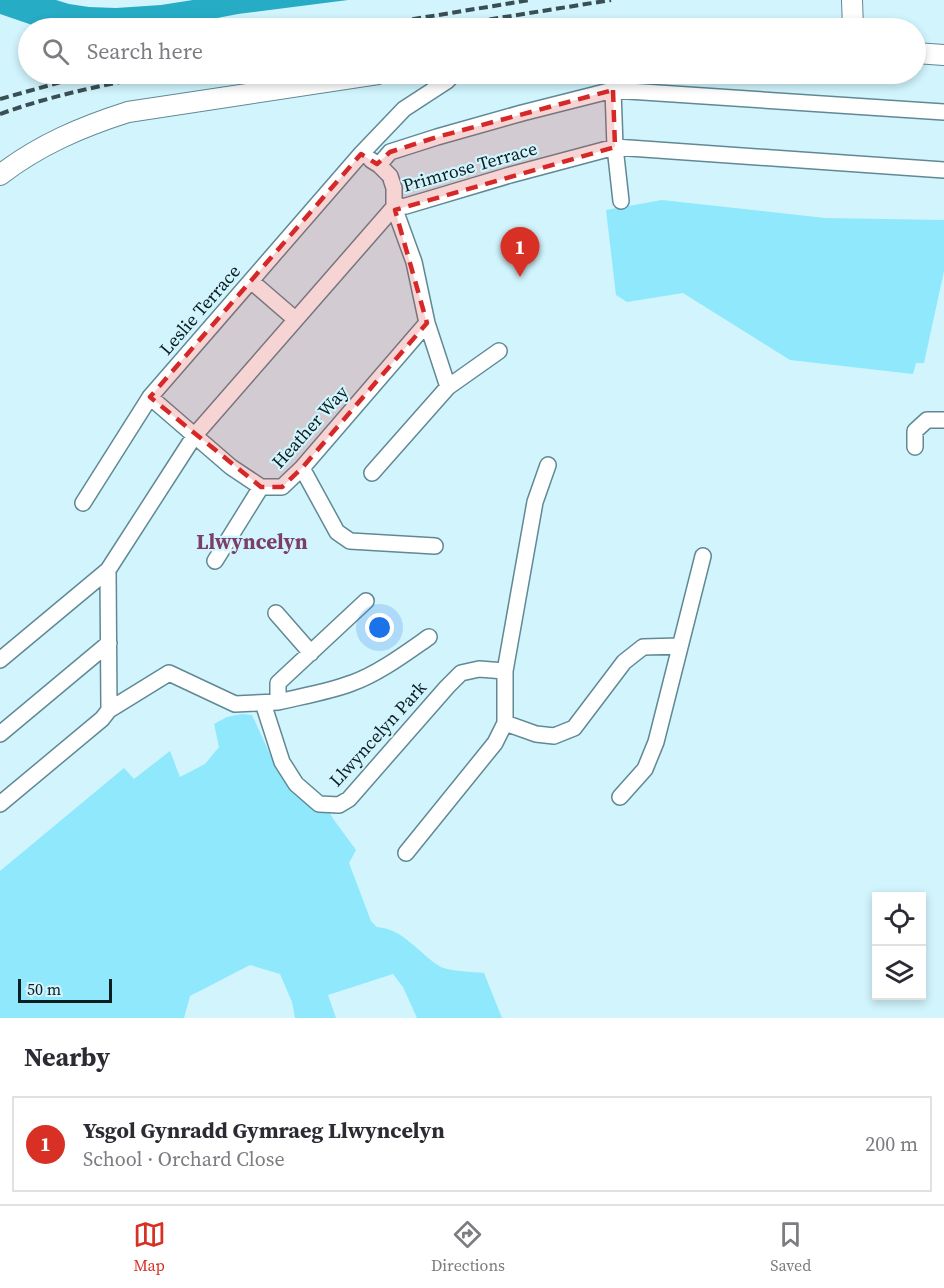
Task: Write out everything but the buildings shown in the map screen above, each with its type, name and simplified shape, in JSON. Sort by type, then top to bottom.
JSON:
[{"type":"main road","points":[[852,0],[853,18]]},
{"type":"main road","points":[[926,54],[944,55]]},
{"type":"main road","points":[[0,175],[54,140],[128,112],[312,84]]},
{"type":"street","name":"Leslie Terrace","points":[[83,503],[150,398],[361,154],[404,108],[442,84]]},
{"type":"street","points":[[379,165],[390,152],[522,113],[613,90],[944,112]]},
{"type":"street","points":[[613,90],[615,147],[621,201]]},
{"type":"street","name":"Primrose Terrace","points":[[0,660],[108,570],[195,435],[394,207],[406,206],[615,147],[944,170]]},
{"type":"street","points":[[361,154],[379,165],[390,176],[394,188],[394,207],[414,262],[427,323],[448,387]]},
{"type":"street","points":[[251,281],[296,319]]},
{"type":"street","name":"Heather Way","points":[[150,398],[231,467],[261,488],[282,487],[303,468],[427,323]]},
{"type":"street","points":[[372,473],[448,387],[499,351]]},
{"type":"street","points":[[915,447],[915,431],[927,420],[944,420]]},
{"type":"street","points":[[406,853],[495,743],[505,723],[505,671],[535,502],[548,465]]},
{"type":"street","points":[[303,468],[337,532],[350,541],[435,546]]},
{"type":"street","points":[[215,561],[261,488]]},
{"type":"street","points":[[620,797],[645,769],[656,742],[703,556]]},
{"type":"street","points":[[108,570],[109,710]]},
{"type":"street","points":[[270,702],[278,683],[366,601]]},
{"type":"street","points":[[276,613],[311,653]]},
{"type":"street","points":[[0,804],[102,719],[109,710],[169,673],[235,704],[270,702],[324,692],[354,683],[392,663],[429,637]]},
{"type":"street","points":[[0,734],[110,643]]},
{"type":"street","points":[[505,723],[536,734],[554,736],[574,728],[624,662],[643,647],[680,646]]},
{"type":"street","name":"Llwyncelyn Park","points":[[270,702],[282,762],[296,784],[319,804],[339,805],[349,799],[461,673],[479,669],[505,671]]},
{"type":"highlighted area","points":[[613,90],[615,147],[395,210],[427,323],[302,468],[282,487],[261,487],[150,397],[361,154],[377,164],[390,152],[437,137]]},
{"type":"shaded area","points":[[0,0],[56,0],[89,7],[116,8],[193,0],[348,0],[217,18],[18,18],[18,20],[0,14]]},
{"type":"shaded area","points":[[662,200],[825,218],[944,220],[944,271],[924,363],[916,363],[913,374],[790,360],[683,293],[627,302],[616,295],[606,210]]},
{"type":"shaded area","points":[[252,715],[274,763],[293,793],[317,811],[328,810],[356,850],[349,863],[371,921],[377,927],[403,937],[441,967],[484,973],[502,1018],[417,1018],[403,987],[393,974],[328,995],[336,1018],[295,1018],[292,1002],[280,974],[250,965],[190,996],[184,1018],[0,1018],[0,871],[124,768],[134,779],[170,751],[180,777],[205,764],[219,747],[214,724],[227,717]]},
{"type":"railway","points":[[420,18],[530,0]]},
{"type":"railway","points":[[498,18],[611,0]]},
{"type":"railway","points":[[0,99],[54,84]]},
{"type":"railway","points":[[0,114],[40,101],[112,84]]},
{"type":"place","name":"Ysgol Gynradd Gymraeg Llwyncelyn","points":[[520,277]]},
{"type":"district","name":"Llwyncelyn","points":[[252,542]]}]
